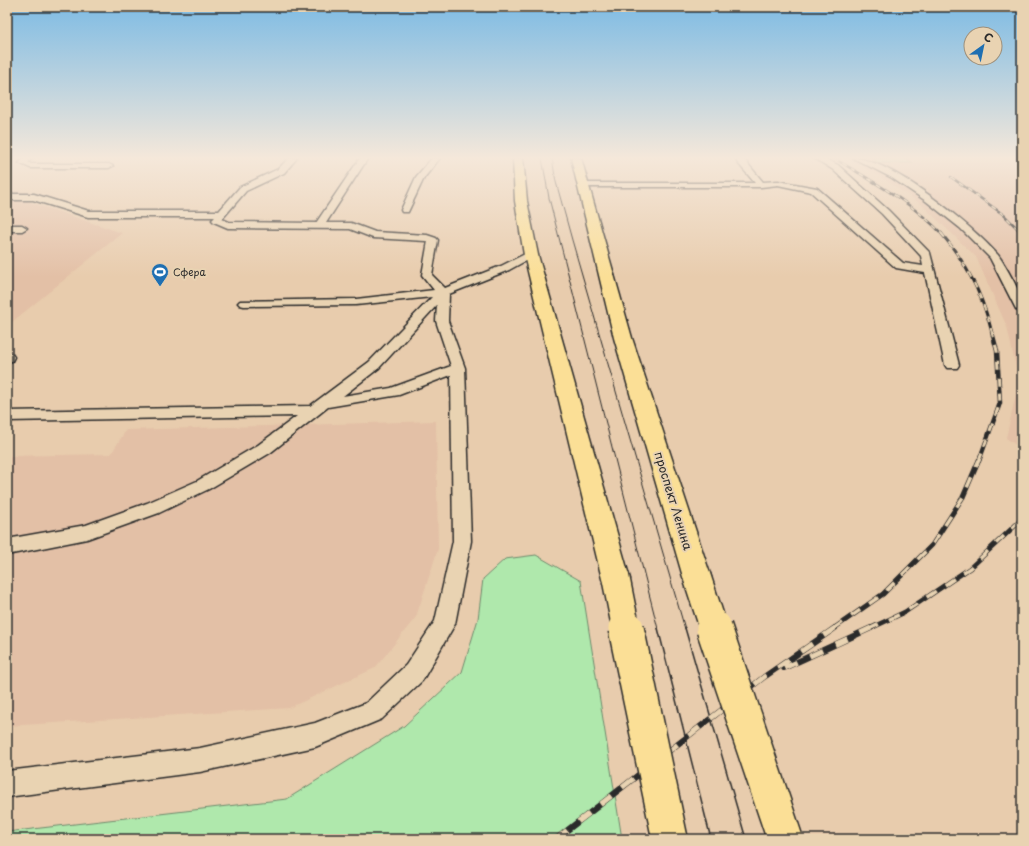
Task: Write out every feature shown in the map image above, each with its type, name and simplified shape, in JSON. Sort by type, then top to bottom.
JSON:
[{"type":"main road","points":[[521,197],[531,255],[616,579],[670,839]]},
{"type":"main road","name":"проспект Ленина","points":[[587,197],[623,338],[697,577],[785,839]]},
{"type":"lane","points":[[36,197],[88,214],[221,214]]},
{"type":"lane","points":[[7,784],[200,760],[315,735],[374,711],[414,673],[445,624],[462,541],[458,368],[442,321],[443,292],[427,275],[433,240],[427,238],[373,235],[351,226],[228,226],[217,220],[236,197]]},
{"type":"lane","points":[[319,226],[338,197]]},
{"type":"lane","points":[[405,210],[411,197]]},
{"type":"lane","points":[[822,197],[900,266],[928,270]]},
{"type":"lane","points":[[868,197],[926,255],[928,270],[937,299],[952,365]]},
{"type":"lane","points":[[927,197],[963,226],[994,257],[1022,309]]},
{"type":"lane","points":[[7,228],[22,228]]},
{"type":"lane","points":[[244,303],[356,302],[443,292],[505,268],[531,255]]},
{"type":"lane","points":[[7,547],[87,532],[153,508],[202,485],[264,449],[374,365],[443,292]]},
{"type":"lane","points":[[7,416],[320,407],[394,392],[458,368]]},
{"type":"shaded area","points":[[911,197],[1022,197],[1022,449],[1006,438],[1019,381],[1007,327],[976,257],[921,204]]},
{"type":"shaded area","points":[[7,201],[27,201],[122,233],[7,326]]},
{"type":"shaded area","points":[[436,421],[438,549],[416,617],[375,668],[289,708],[7,726],[7,456],[111,454],[126,430]]},
{"type":"green space","points":[[536,555],[581,581],[622,839],[7,839],[7,832],[287,799],[404,726],[462,672],[478,619],[483,579],[505,559]]},
{"type":"tram line","points":[[549,197],[658,629]]},
{"type":"tram line","points":[[560,197],[685,629]]},
{"type":"tram line","points":[[658,628],[711,839]]},
{"type":"tram line","points":[[685,628],[746,839]]},
{"type":"railway","points":[[897,197],[918,212],[941,233]]},
{"type":"railway","points":[[980,197],[1004,215],[1022,233]]},
{"type":"railway","points":[[941,233],[966,268],[984,306],[992,333]]},
{"type":"railway","points":[[979,461],[1000,403],[997,351],[992,332]]},
{"type":"railway","points":[[833,629],[883,594],[932,545],[963,497],[979,460]]},
{"type":"railway","points":[[869,629],[905,612],[970,568],[1022,519]]},
{"type":"railway","points":[[556,839],[764,677],[835,628]]},
{"type":"railway","points":[[784,668],[871,628]]},
{"type":"place","name":"Сфера","points":[[160,287]]}]
